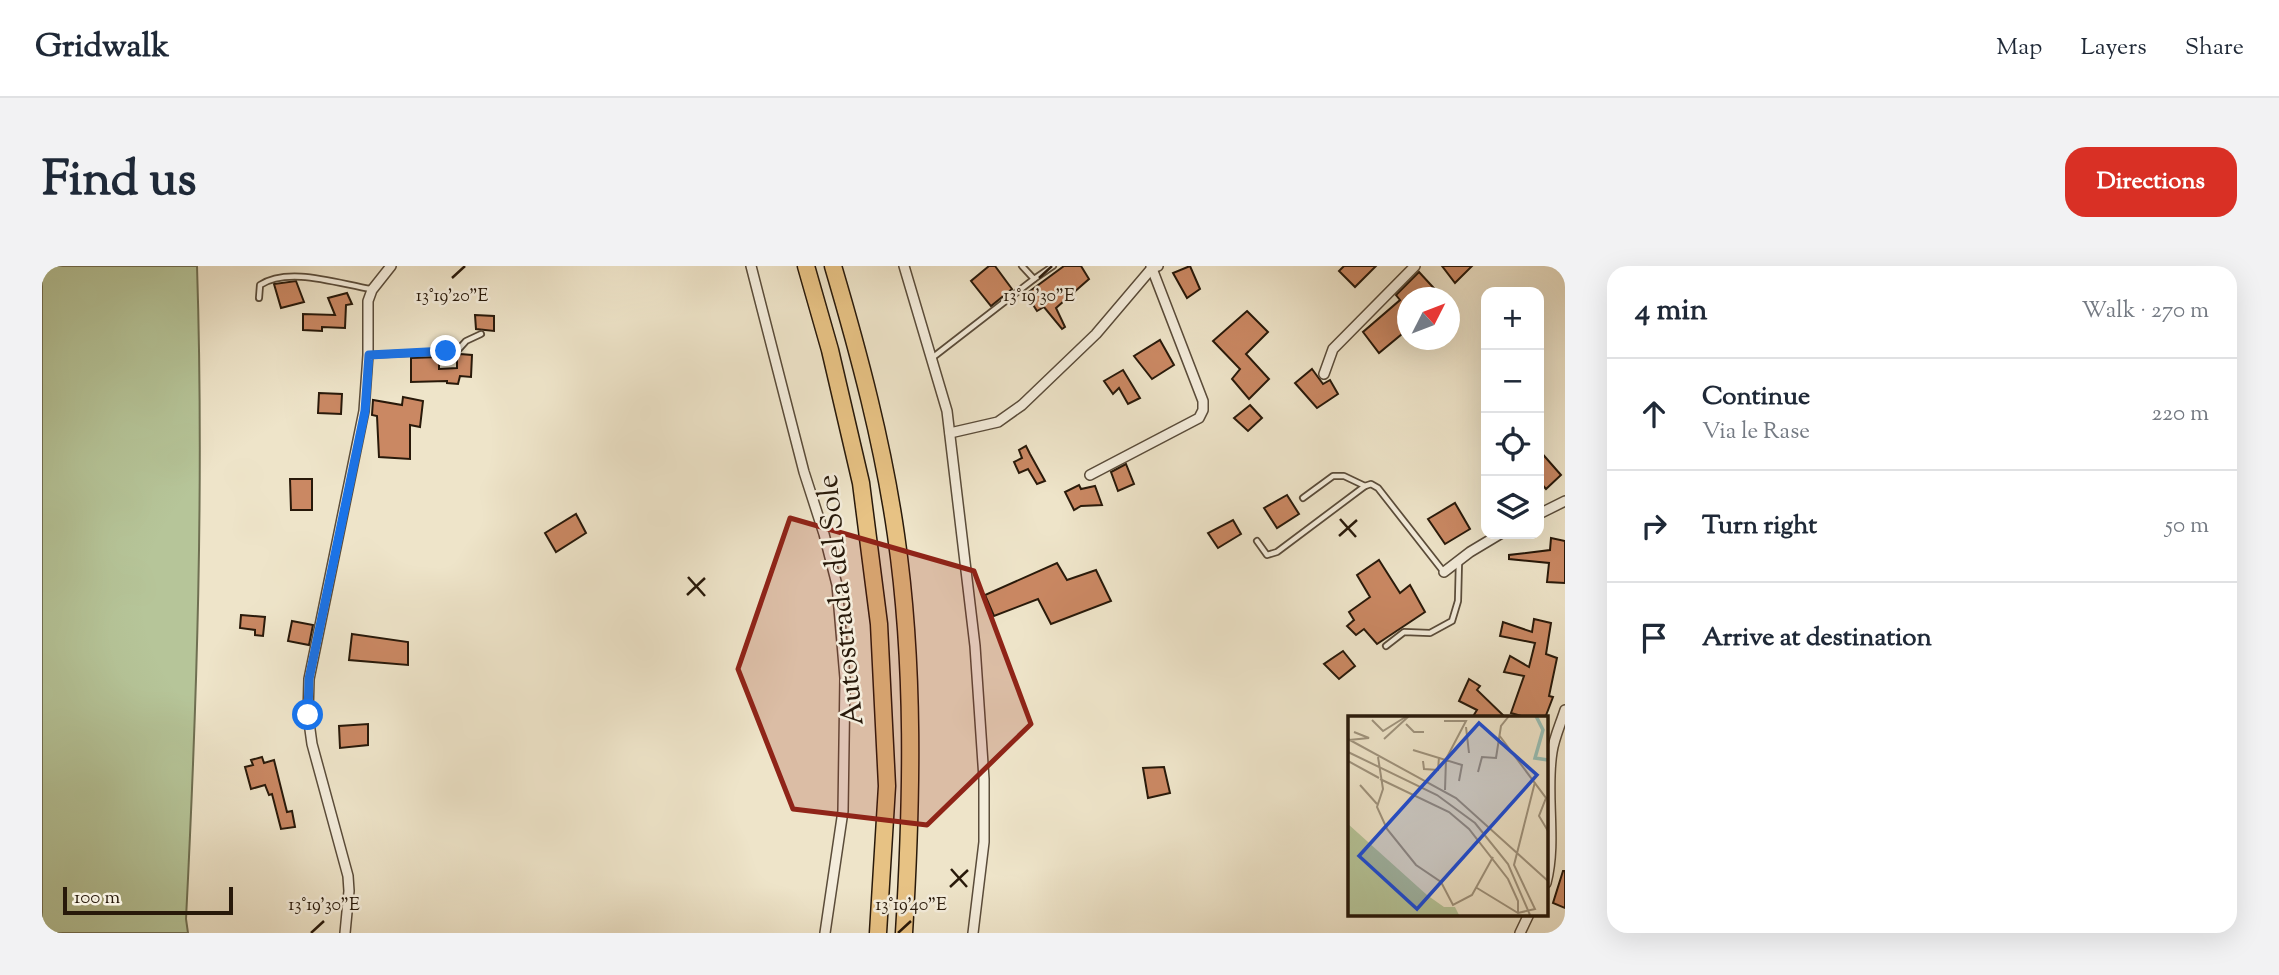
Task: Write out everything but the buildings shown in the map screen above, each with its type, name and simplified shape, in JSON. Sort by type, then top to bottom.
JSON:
[{"type":"highway","name":"Autostrada del Sole","points":[[806,266],[830,350],[861,483],[879,624],[887,786],[878,933]]},
{"type":"highway","name":"Autostrada del Sole","points":[[833,266],[872,411],[882,459],[896,537],[905,612],[911,811],[904,933]]},
{"type":"street","points":[[345,933],[348,876],[312,744],[308,715],[309,679],[365,411],[369,355],[368,301],[372,290],[391,266]]},
{"type":"street","points":[[751,266],[804,472],[837,585],[845,678],[843,811],[825,933]]},
{"type":"street","points":[[904,266],[947,411],[975,646],[984,779],[984,842],[973,933]]},
{"type":"street","points":[[1324,374],[1333,349],[1415,266]]},
{"type":"street","points":[[950,433],[998,422],[1022,405],[1096,334],[1153,267],[1203,401],[1203,410],[1199,418],[1090,475]]},
{"type":"street","points":[[1544,512],[1565,501]]},
{"type":"street","points":[[1444,572],[1492,539]]},
{"type":"street","points":[[1548,876],[1552,863],[1549,814],[1552,750],[1565,710]]},
{"type":"street","points":[[1520,933],[1528,916]]},
{"type":"lane","points":[[1022,266],[1034,279]]},
{"type":"lane","points":[[932,359],[1053,266]]},
{"type":"lane","points":[[259,298],[260,285],[268,280],[297,276],[372,290]]},
{"type":"lane","points":[[369,355],[457,351],[466,341],[481,334]]},
{"type":"lane","points":[[1303,498],[1333,476],[1345,475],[1365,486]]},
{"type":"lane","points":[[1257,541],[1267,555],[1277,552],[1371,484],[1378,488],[1444,572]]},
{"type":"lane","points":[[1385,646],[1404,632],[1430,633],[1452,621],[1458,601],[1459,560]]},
{"type":"highlighted area","points":[[790,518],[974,571],[1031,724],[927,825],[793,809],[738,669]]},
{"type":"green space","points":[[42,266],[197,266],[199,511],[196,675],[186,919],[188,933],[42,933]]},
{"type":"route","points":[[308,715],[309,679],[349,477],[365,411],[369,355],[446,351]]}]
